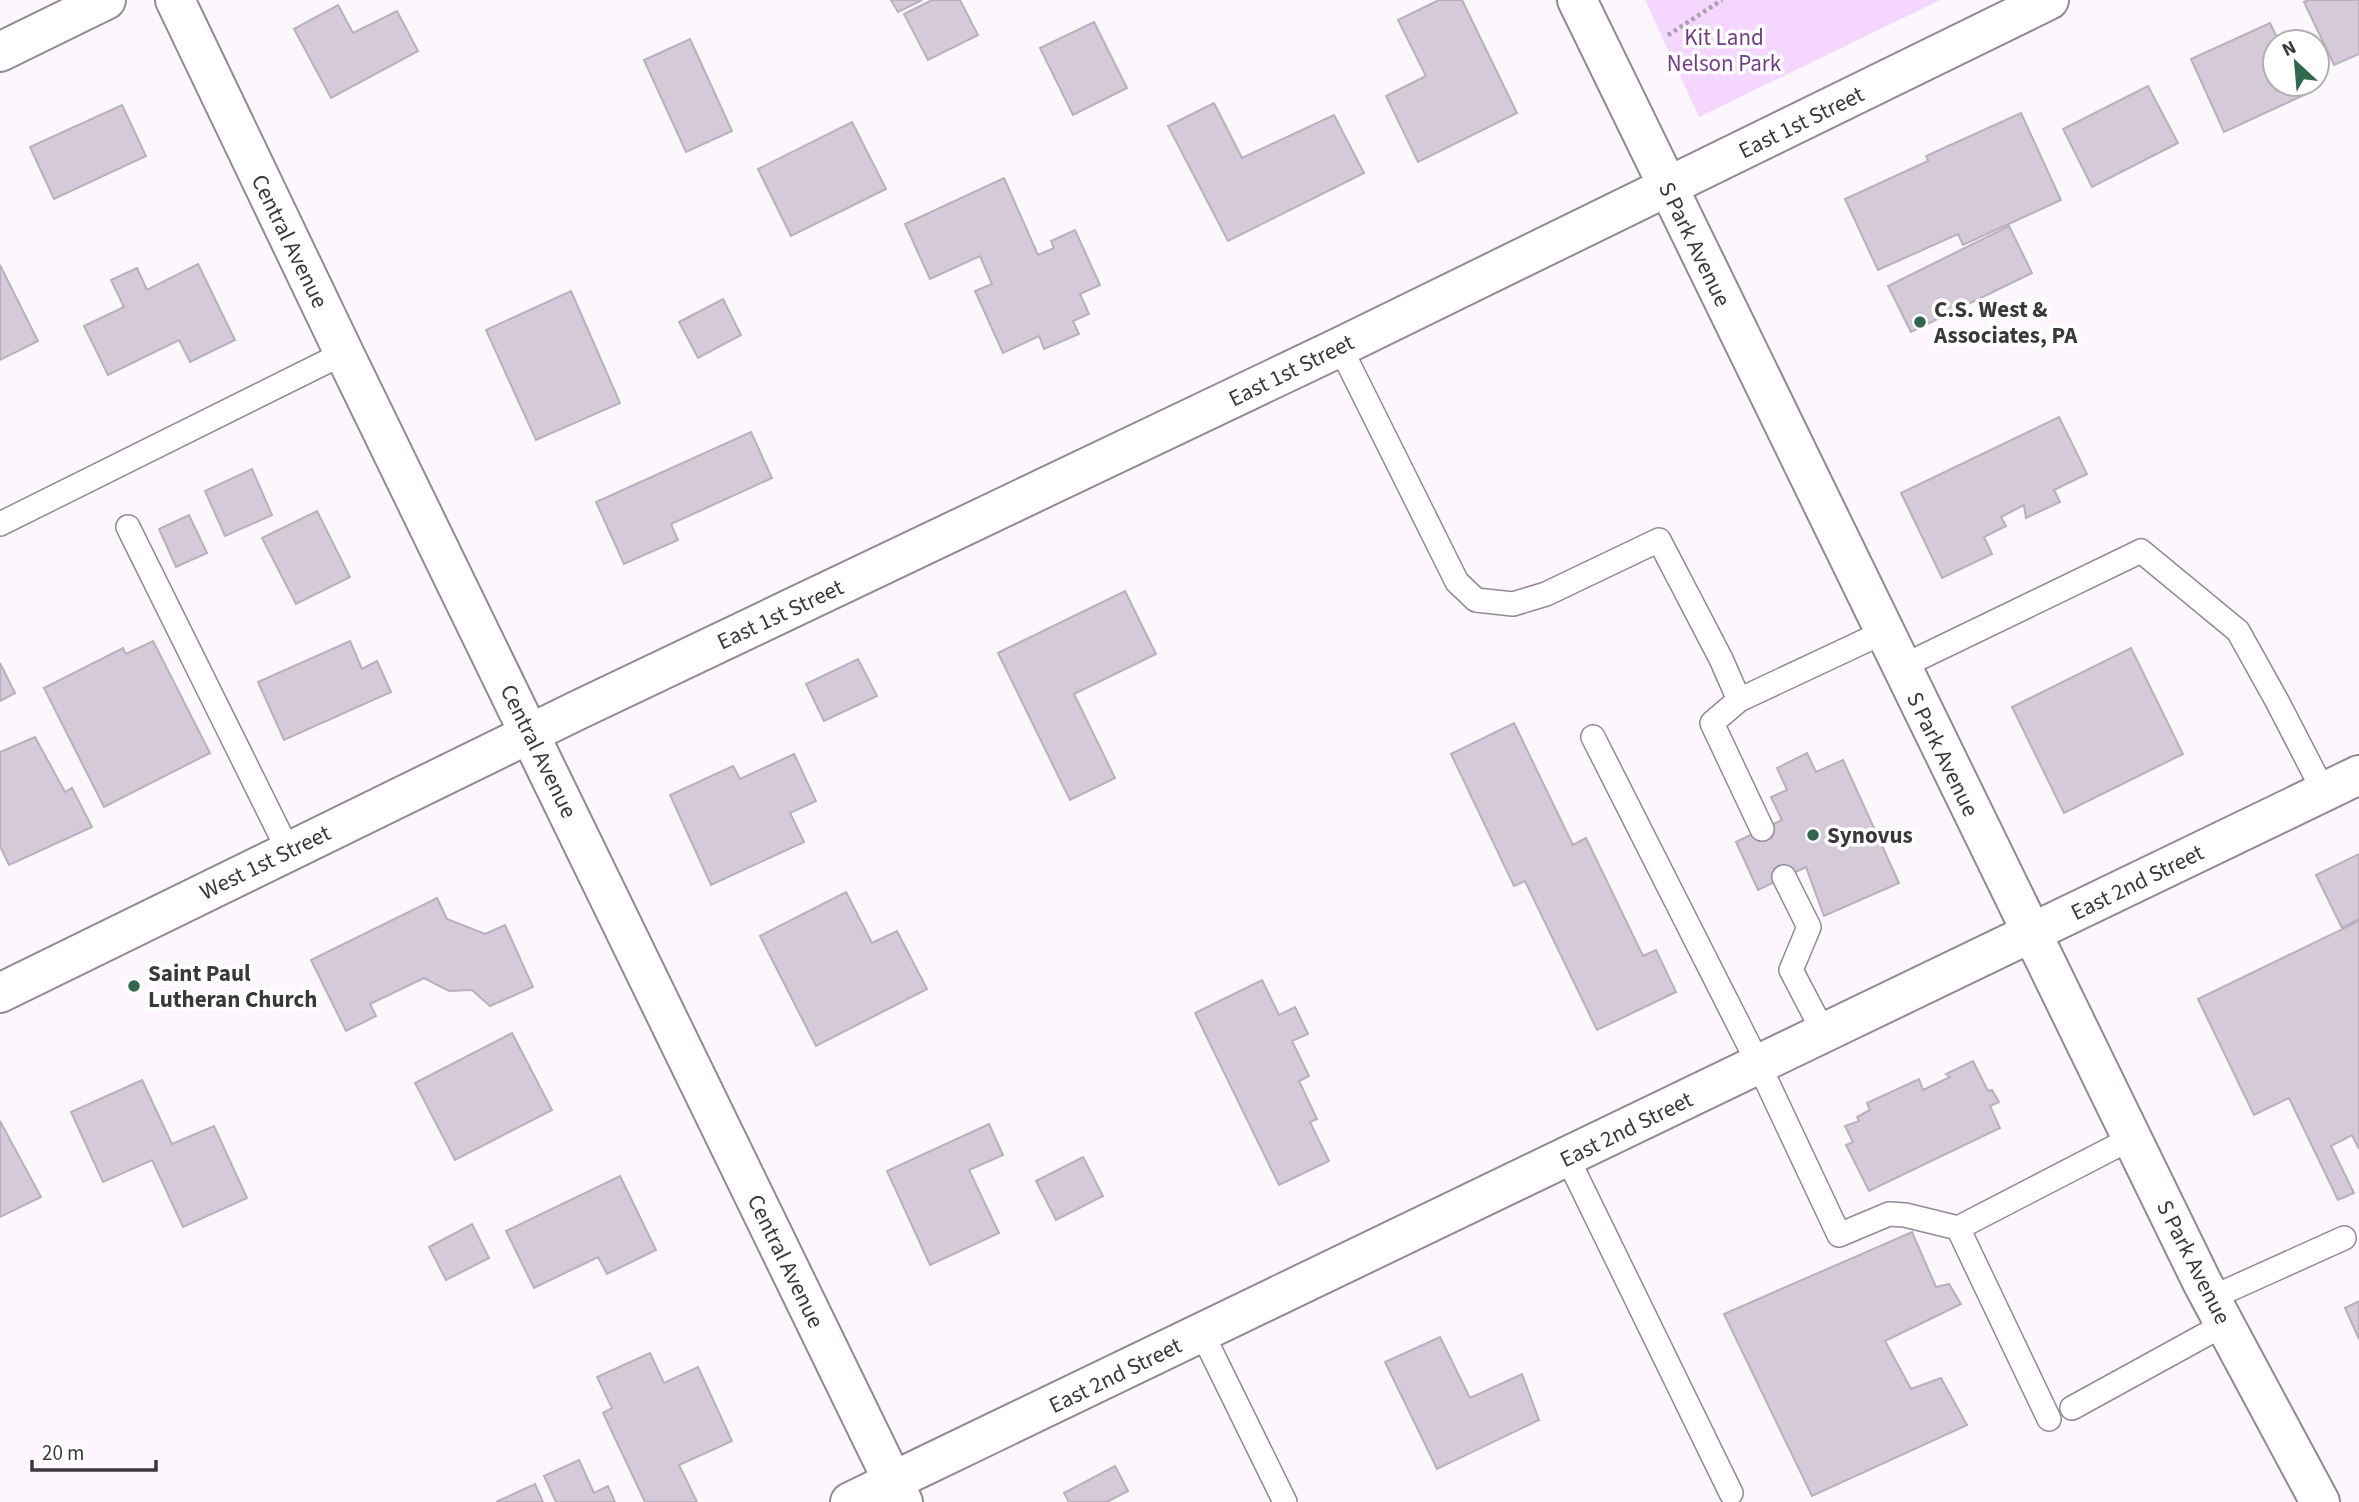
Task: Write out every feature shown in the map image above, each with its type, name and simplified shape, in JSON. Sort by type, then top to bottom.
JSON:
[{"type":"street","points":[[0,52],[106,0]]},
{"type":"street","name":"Central Avenue","points":[[175,0],[898,1492]]},
{"type":"street","name":"S Park Avenue","points":[[1577,0],[2132,1138],[2218,1311],[2320,1502]]},
{"type":"street","name":"East 1st Street","points":[[530,733],[1339,347],[2049,0]]},
{"type":"street","name":"West 1st Street","points":[[0,993],[530,733]]},
{"type":"street","name":"East 2nd Street","points":[[850,1502],[898,1492],[1202,1333],[2359,775]]},
{"type":"lane","points":[[1339,347],[1457,582],[1476,600],[1513,604],[1546,594],[1659,540],[1721,659],[1739,700]]},
{"type":"lane","points":[[0,524],[344,353]]},
{"type":"lane","points":[[128,527],[288,850]]},
{"type":"lane","points":[[1901,667],[2141,551],[2238,631],[2324,792]]},
{"type":"lane","points":[[1762,829],[1712,723],[1739,700],[1884,632]]},
{"type":"lane","points":[[1593,737],[1759,1065],[1839,1235],[1889,1214],[1905,1215],[1958,1228],[2132,1138]]},
{"type":"lane","points":[[1784,877],[1809,926],[1791,970],[1824,1033]]},
{"type":"lane","points":[[1567,1157],[1731,1493]]},
{"type":"lane","points":[[1958,1228],[2049,1419]]},
{"type":"lane","points":[[2072,1408],[2218,1311],[2344,1238]]},
{"type":"lane","points":[[1202,1333],[1285,1502]]},
{"type":"path","points":[[1668,35],[1722,0]]},
{"type":"green space","name":"Kit Land Nelson Park","points":[[1645,0],[1940,0],[1699,117]]},
{"type":"building","points":[[891,0],[922,0],[898,12]]},
{"type":"building","points":[[932,0],[960,0],[978,35],[928,60],[904,14]]},
{"type":"building","points":[[1439,0],[1462,0],[1517,113],[1418,162],[1386,96],[1426,76],[1398,20]]},
{"type":"building","points":[[2359,0],[2359,54],[2334,65],[2331,59],[2331,28],[2316,28],[2304,2]]},
{"type":"building","points":[[338,5],[353,33],[397,11],[418,51],[331,98],[294,29]]},
{"type":"building","points":[[1094,22],[1127,88],[1073,115],[1040,48]]},
{"type":"building","points":[[2270,23],[2272,28],[2261,28],[2261,98],[2298,98],[2224,132],[2191,59]]},
{"type":"building","points":[[690,39],[732,131],[686,152],[644,60]]},
{"type":"building","points":[[2148,86],[2178,143],[2092,187],[2063,129]]},
{"type":"building","points":[[1214,103],[1242,158],[1334,115],[1364,173],[1228,241],[1168,126]]},
{"type":"building","points":[[122,105],[146,156],[54,199],[30,147]]},
{"type":"building","points":[[2021,113],[2061,200],[1963,245],[1958,234],[1878,270],[1845,199],[1928,161],[1926,156]]},
{"type":"building","points":[[852,122],[886,189],[791,236],[758,169]]},
{"type":"building","points":[[1004,178],[1038,255],[1054,248],[1051,241],[1075,230],[1100,285],[1080,294],[1089,314],[1073,321],[1079,334],[1044,349],[1039,336],[1003,353],[975,291],[992,284],[980,256],[930,279],[905,224]]},
{"type":"building","points":[[2009,226],[2032,273],[1911,332],[1888,286]]},
{"type":"building","points":[[198,264],[235,340],[190,362],[179,340],[108,375],[84,326],[124,307],[111,280],[137,268],[147,290]]},
{"type":"building","points":[[0,265],[38,341],[0,360]]},
{"type":"building","points":[[571,291],[620,403],[536,440],[486,330]]},
{"type":"building","points":[[723,299],[741,335],[698,358],[679,322]]},
{"type":"building","points":[[2059,417],[2087,474],[2054,490],[2060,502],[2026,518],[2024,505],[2001,517],[2006,526],[1984,537],[1992,554],[1942,578],[1901,493]]},
{"type":"building","points":[[751,432],[772,478],[671,524],[678,540],[624,564],[596,502]]},
{"type":"building","points":[[252,469],[272,515],[225,536],[205,491]]},
{"type":"building","points":[[317,511],[350,577],[296,604],[262,538]]},
{"type":"building","points":[[189,515],[207,553],[176,567],[159,529]]},
{"type":"building","points":[[1125,591],[1156,654],[1074,694],[1115,778],[1070,800],[998,653]]},
{"type":"building","points":[[153,641],[210,753],[104,807],[44,688],[123,648],[126,654]]},
{"type":"building","points":[[350,641],[362,669],[377,661],[391,692],[284,740],[258,682]]},
{"type":"building","points":[[2131,648],[2183,754],[2064,813],[2012,707]]},
{"type":"building","points":[[858,659],[877,696],[824,721],[806,684]]},
{"type":"building","points":[[0,663],[15,693],[0,701]]},
{"type":"building","points":[[1514,723],[1573,845],[1586,838],[1643,956],[1656,950],[1676,992],[1597,1030],[1525,881],[1514,886],[1451,754]]},
{"type":"building","points":[[35,737],[65,792],[72,788],[92,827],[9,865],[0,846],[0,752]]},
{"type":"building","name":"Synovus","points":[[1807,753],[1816,772],[1843,760],[1899,883],[1824,916],[1806,867],[1758,890],[1736,842],[1782,820],[1771,797],[1787,790],[1777,768]]},
{"type":"building","points":[[794,754],[816,801],[790,813],[804,842],[711,885],[670,795],[733,766],[740,779]]},
{"type":"building","points":[[2359,854],[2359,919],[2342,928],[2316,875]]},
{"type":"building","points":[[846,892],[872,943],[897,931],[927,989],[816,1046],[760,936]]},
{"type":"building","points":[[437,898],[447,919],[485,934],[505,925],[533,987],[490,1006],[472,990],[449,991],[424,978],[370,1004],[376,1016],[346,1031],[311,960]]},
{"type":"building","points":[[2359,921],[2359,1149],[2352,1135],[2331,1146],[2354,1193],[2338,1200],[2289,1098],[2254,1115],[2198,999]]},
{"type":"building","points":[[1262,980],[1279,1015],[1295,1007],[1308,1034],[1292,1041],[1309,1076],[1299,1081],[1317,1119],[1310,1122],[1329,1161],[1279,1185],[1195,1013]]},
{"type":"building","points":[[512,1033],[552,1110],[455,1160],[415,1083]]},
{"type":"building","points":[[1973,1061],[1988,1091],[1992,1090],[1999,1102],[1990,1106],[2000,1128],[1869,1191],[1846,1145],[1853,1142],[1845,1126],[1859,1121],[1857,1117],[1870,1110],[1867,1103],[1919,1079],[1923,1090],[1950,1077],[1946,1074]]},
{"type":"building","points":[[142,1080],[172,1144],[214,1126],[247,1198],[183,1227],[152,1160],[103,1182],[71,1112]]},
{"type":"building","points":[[0,1121],[41,1197],[0,1217]]},
{"type":"building","points":[[989,1124],[1003,1155],[969,1170],[999,1233],[930,1265],[887,1171]]},
{"type":"building","points":[[1083,1157],[1103,1196],[1056,1220],[1036,1181]]},
{"type":"building","points":[[620,1176],[656,1250],[607,1274],[598,1257],[534,1288],[506,1231]]},
{"type":"building","points":[[472,1224],[489,1258],[446,1280],[429,1247]]},
{"type":"building","points":[[1912,1232],[1936,1287],[1949,1284],[1961,1304],[1885,1341],[1911,1389],[1941,1378],[1967,1425],[1812,1496],[1724,1314]]},
{"type":"building","points":[[2359,1301],[2359,1339],[2345,1308]]},
{"type":"building","points":[[1440,1337],[1470,1398],[1522,1374],[1539,1420],[1437,1469],[1385,1362]]},
{"type":"building","points":[[650,1353],[664,1383],[698,1367],[732,1441],[679,1465],[697,1502],[645,1502],[603,1413],[612,1408],[597,1377]]},
{"type":"building","points":[[579,1460],[594,1493],[608,1486],[615,1502],[556,1502],[544,1476]]},
{"type":"building","points":[[1115,1466],[1128,1491],[1107,1502],[1069,1502],[1064,1493]]},
{"type":"building","points":[[535,1484],[543,1502],[496,1502]]},
{"type":"place","name":"C.S. West & Associates, PA","points":[[1920,322]]},
{"type":"place","name":"Synovus","points":[[1813,835]]},
{"type":"place","name":"Saint Paul Lutheran Church","points":[[134,986]]}]
